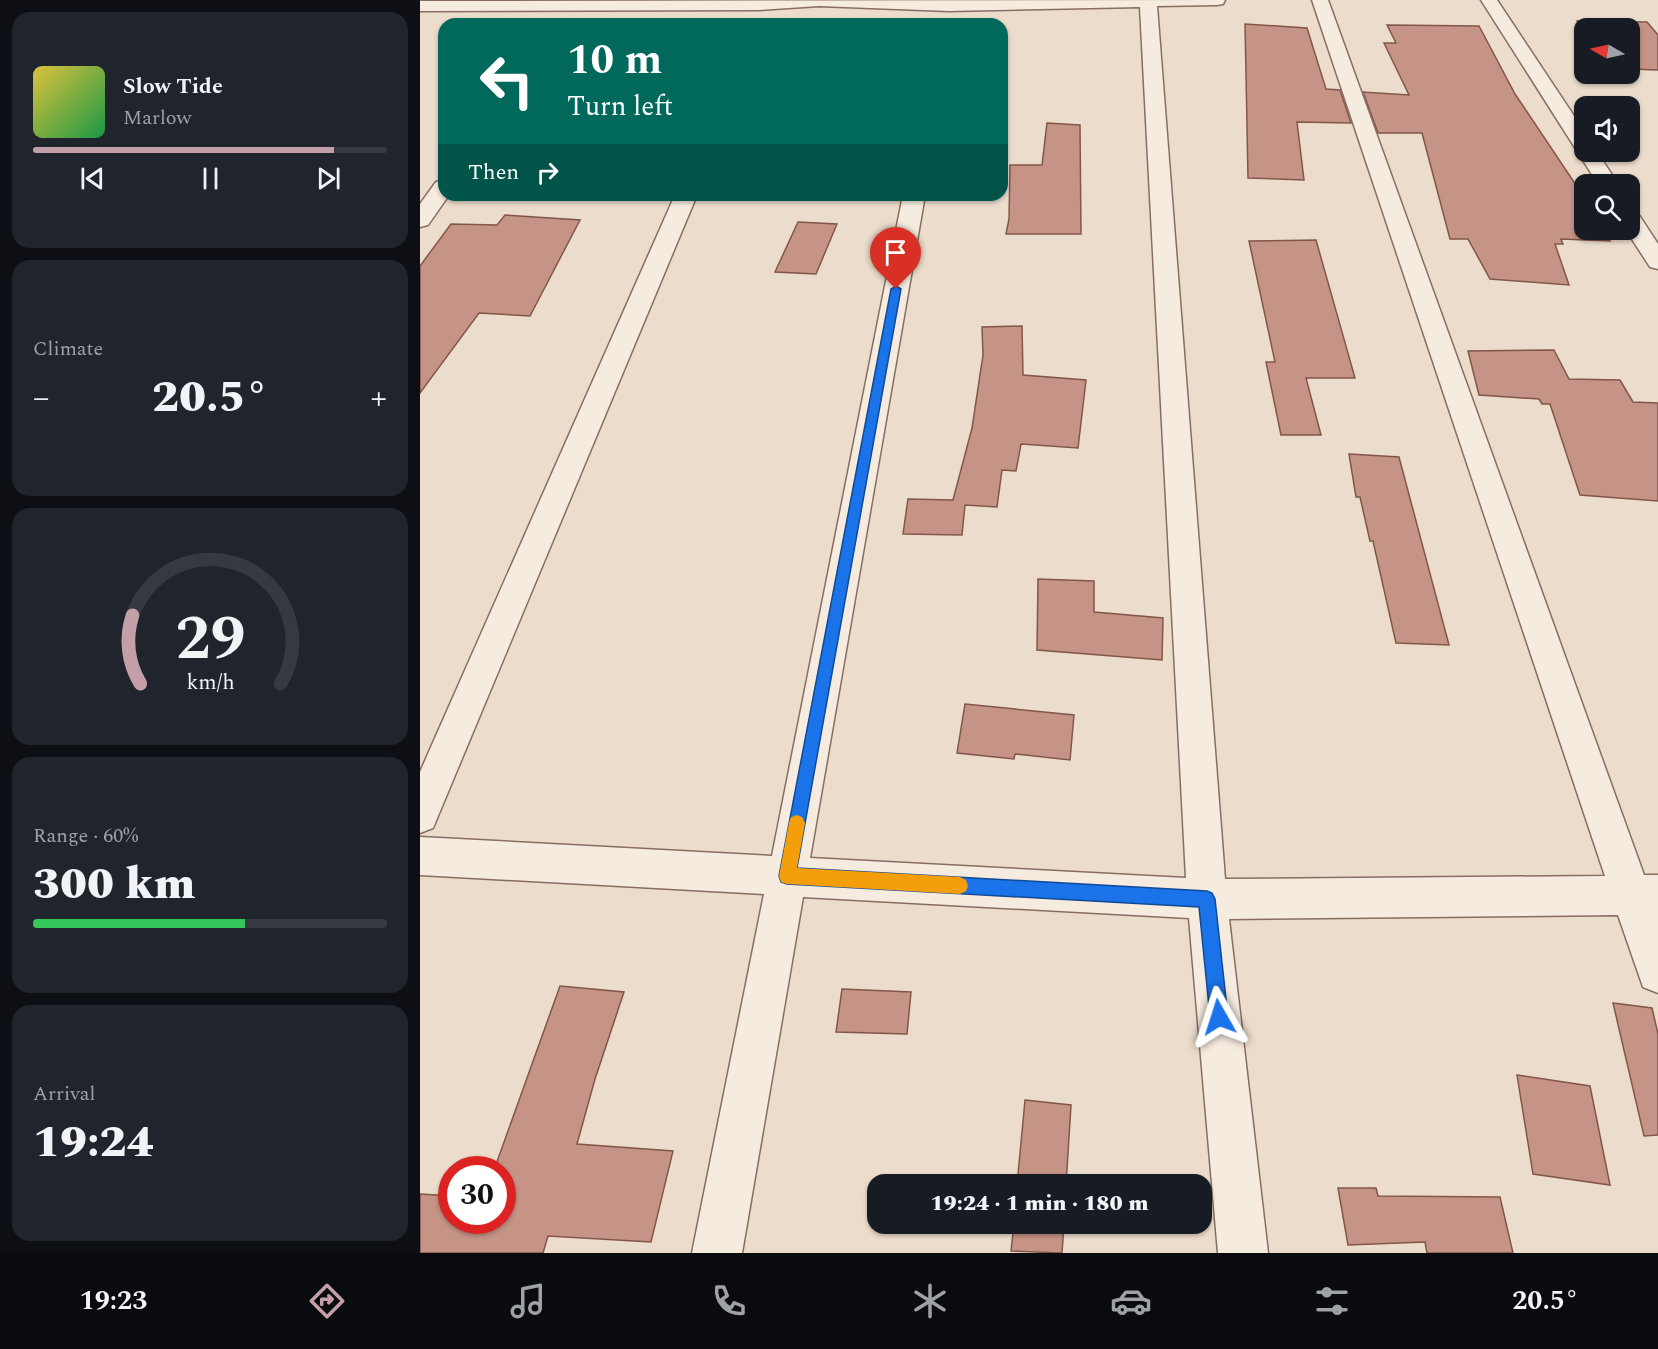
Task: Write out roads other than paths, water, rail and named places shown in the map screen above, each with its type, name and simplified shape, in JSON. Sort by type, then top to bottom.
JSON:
[{"type":"street","points":[[420,6],[819,2],[949,6],[1217,0]]},
{"type":"street","points":[[1320,0],[1644,895],[1658,972]]},
{"type":"street","points":[[1489,0],[1574,132]]},
{"type":"street","points":[[1148,1],[1207,899],[1244,1253]]},
{"type":"street","points":[[567,18],[578,3]]},
{"type":"street","points":[[755,18],[761,3]]},
{"type":"street","points":[[947,18],[949,6]]},
{"type":"street","points":[[420,220],[438,195]]},
{"type":"street","points":[[420,815],[683,201]]},
{"type":"street","points":[[717,1253],[913,201]]},
{"type":"street","points":[[1640,234],[1658,262]]},
{"type":"street","points":[[420,856],[1207,899],[1644,895]]}]
